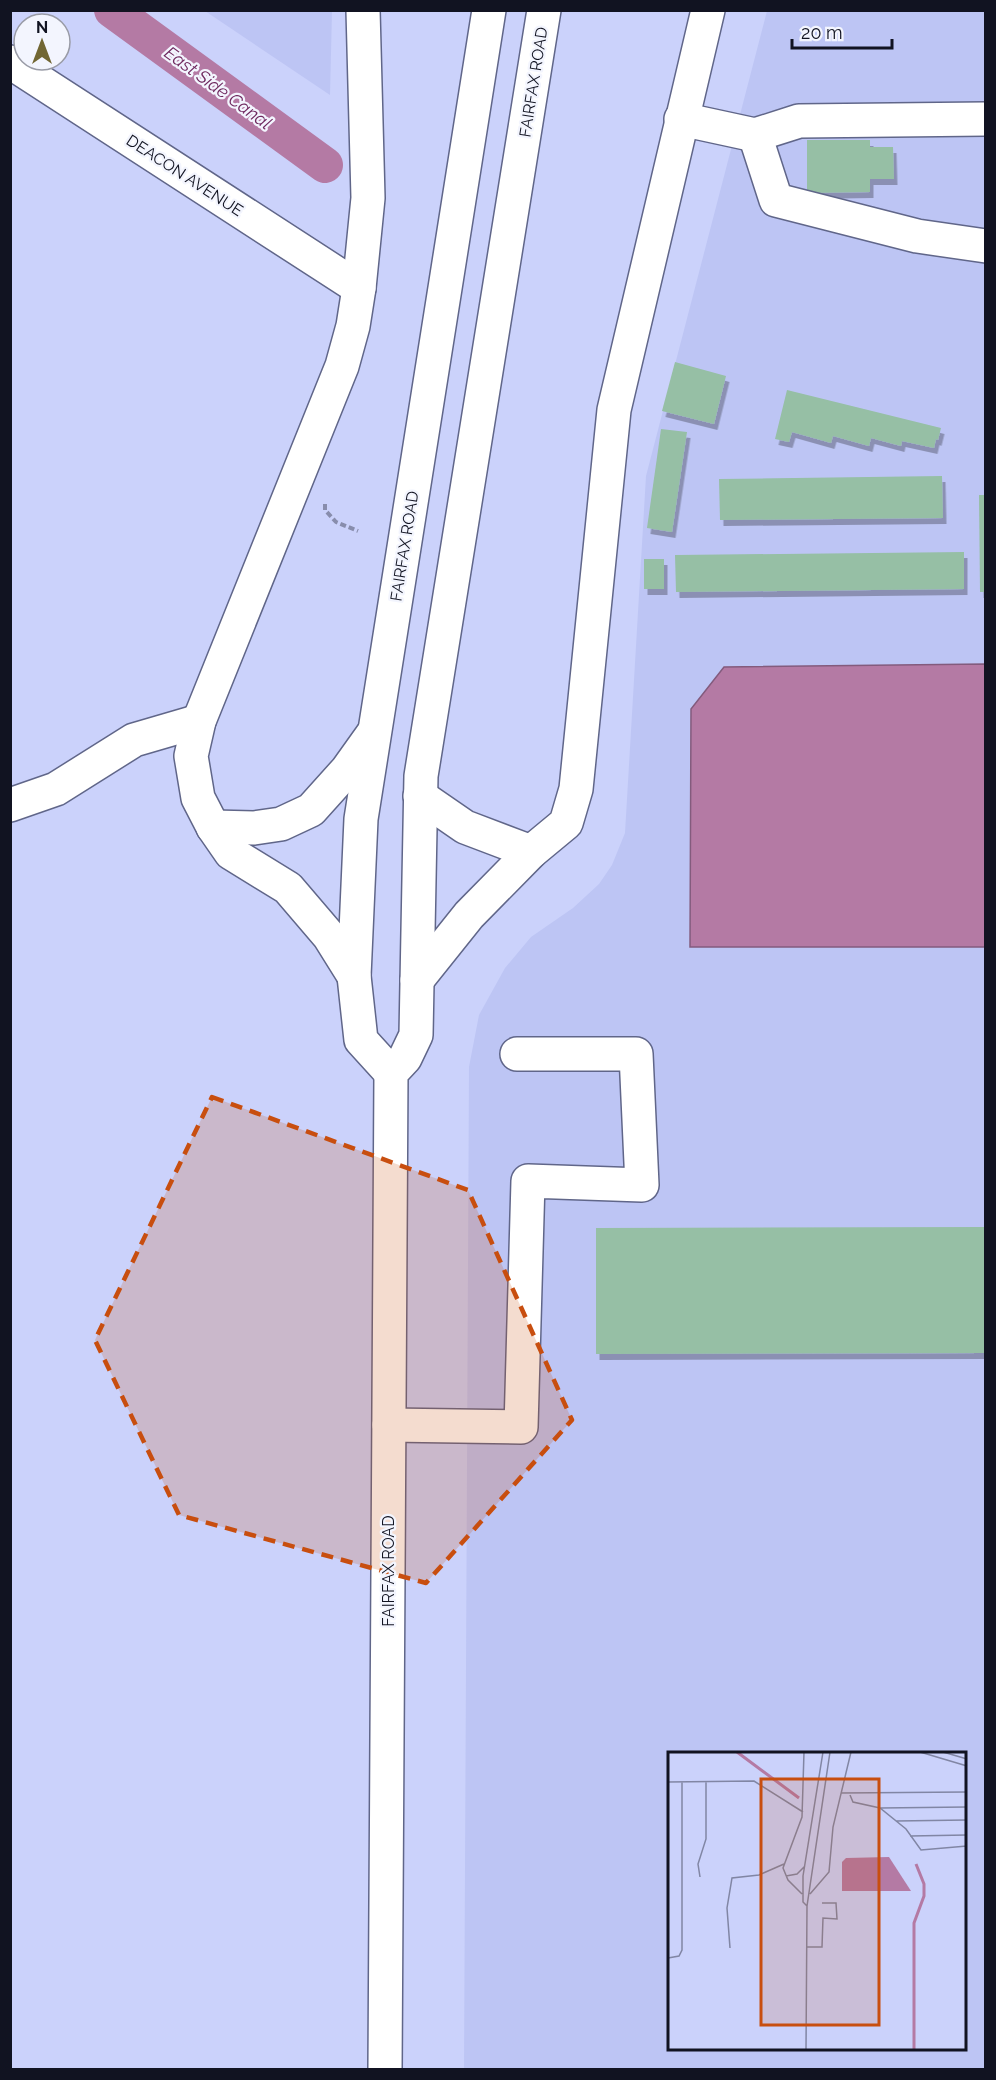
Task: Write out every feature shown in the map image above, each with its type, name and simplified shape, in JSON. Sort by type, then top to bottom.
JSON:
[{"type":"main road","points":[[354,976],[329,936],[288,888],[231,854],[213,827],[198,798],[191,756],[200,721],[342,366],[353,326],[368,198],[363,10]]},
{"type":"main road","name":"FAIRFAX ROAD","points":[[385,2070],[391,1073],[361,1040],[354,976],[361,819],[489,10]]},
{"type":"main road","name":"FAIRFAX ROAD","points":[[391,1073],[405,1058],[416,1035],[421,776],[544,10]]},
{"type":"main road","points":[[417,980],[469,915],[531,852],[566,823],[576,789],[614,410],[708,10]]},
{"type":"main road","name":"DEACON AVENUE","points":[[10,62],[359,288]]},
{"type":"main road","points":[[681,119],[755,135],[799,121],[986,119]]},
{"type":"main road","points":[[755,135],[776,200],[917,236],[986,246]]},
{"type":"main road","points":[[10,805],[56,789],[134,740],[200,721]]},
{"type":"main road","points":[[213,827],[254,828],[281,824],[311,810],[375,732]]},
{"type":"main road","points":[[420,796],[465,827],[531,852]]},
{"type":"main road","points":[[389,1425],[521,1427],[528,1181],[642,1185],[636,1054],[518,1054]]},
{"type":"path","points":[[325,500],[325,510],[336,522],[358,531]]},
{"type":"highlighted area","points":[[212,1097],[468,1190],[572,1420],[426,1583],[179,1515],[95,1340]]},
{"type":"shaded area","points":[[205,11],[332,11],[330,95]]},
{"type":"shaded area","points":[[767,11],[985,11],[985,2069],[464,2070],[469,1067],[479,1015],[505,968],[531,937],[573,908],[599,884],[612,865],[625,833],[646,476]]},
{"type":"shaded area","points":[[985,664],[985,947],[690,947],[691,709],[724,667]]},
{"type":"building","points":[[807,140],[870,140],[870,147],[893,147],[894,179],[870,179],[870,192],[807,193]]},
{"type":"building","points":[[675,362],[726,376],[714,424],[662,411]]},
{"type":"building","points":[[787,390],[941,428],[938,440],[936,439],[934,448],[902,441],[901,446],[871,438],[869,446],[833,436],[831,443],[792,432],[789,442],[775,439]]},
{"type":"building","points":[[661,429],[687,432],[672,532],[647,528]]},
{"type":"building","points":[[942,476],[943,518],[720,520],[719,479]]},
{"type":"building","points":[[979,495],[986,495],[986,592],[980,592]]},
{"type":"building","points":[[964,552],[964,589],[676,592],[675,555]]},
{"type":"building","points":[[644,559],[664,559],[664,589],[644,589]]},
{"type":"building","points":[[986,1227],[986,1353],[596,1354],[596,1228]]},
{"type":"waterway","name":"East Side Canal","points":[[112,10],[325,165]]}]
